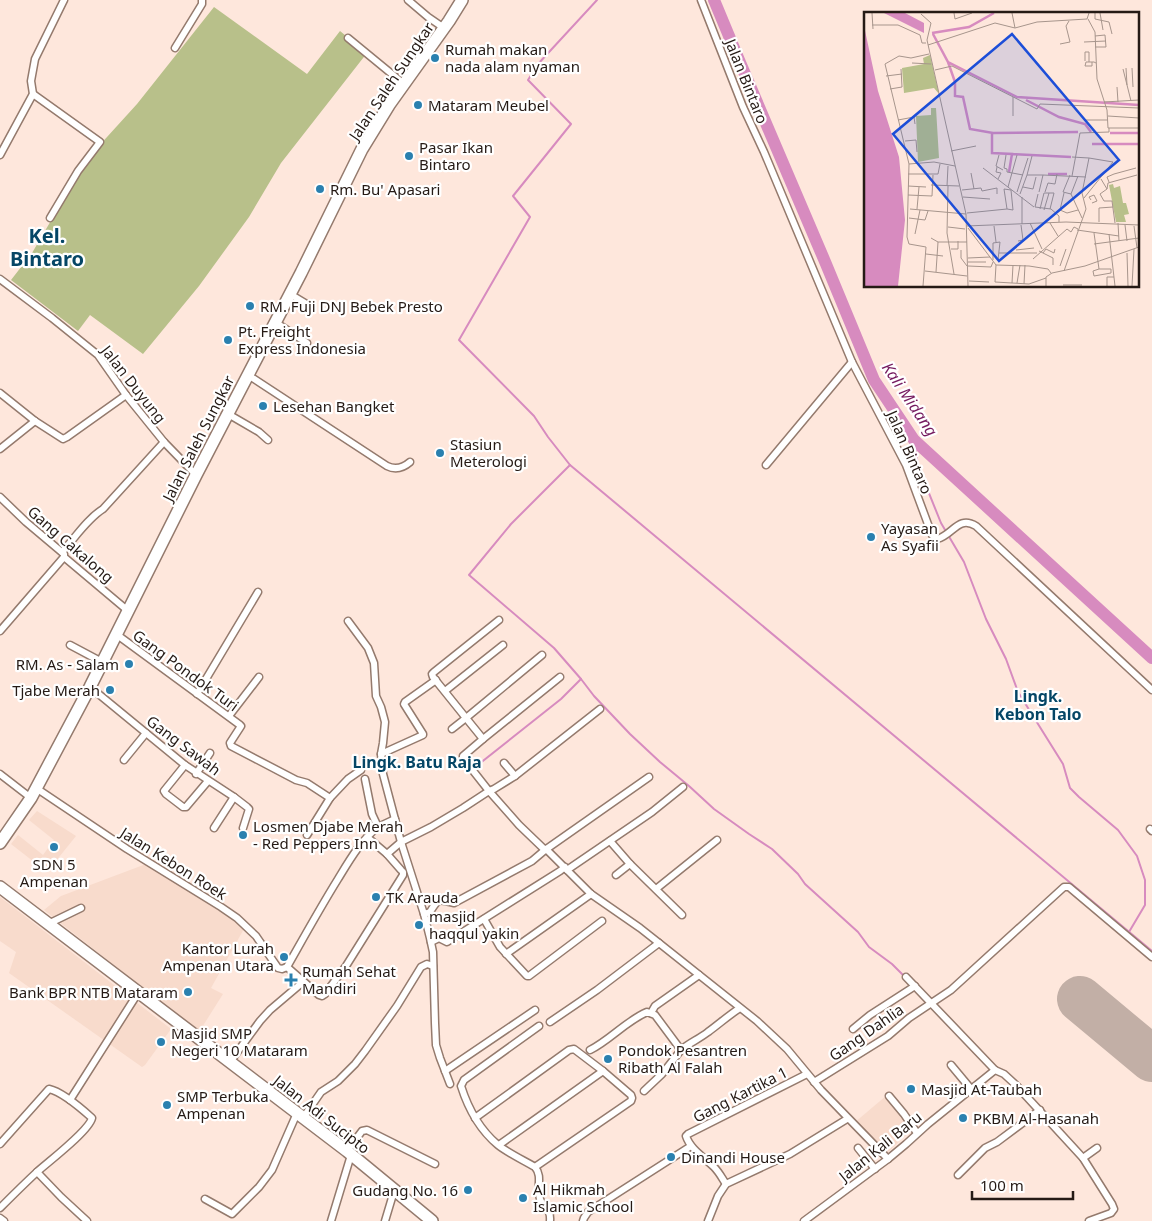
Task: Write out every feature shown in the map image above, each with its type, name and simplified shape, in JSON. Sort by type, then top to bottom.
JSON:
[{"type":"highway","name":"Jalan Saleh Sungkar","points":[[0,844],[34,793],[90,686],[362,149],[462,0]]},
{"type":"highway","name":"Jalan Adi Sucipto","points":[[0,888],[349,1153],[427,1219]]},
{"type":"street","points":[[0,155],[33,94],[31,81],[35,59],[64,0]]},
{"type":"street","points":[[175,48],[202,4],[202,0]]},
{"type":"street","points":[[408,0],[444,28]]},
{"type":"street","name":"Jalan Bintaro","points":[[701,0],[743,108],[764,152],[852,362],[906,465],[932,535],[937,539],[945,536],[965,522],[970,522],[976,526],[1152,690]]},
{"type":"street","points":[[348,38],[404,84]]},
{"type":"street","points":[[33,94],[100,142],[78,171],[50,218]]},
{"type":"street","name":"Jalan Duyung","points":[[0,279],[98,354],[126,395],[164,442],[196,475]]},
{"type":"street","points":[[290,294],[310,306]]},
{"type":"street","points":[[275,322],[307,343]]},
{"type":"street","points":[[766,465],[852,362]]},
{"type":"street","points":[[248,375],[387,466],[400,468],[410,462]]},
{"type":"street","points":[[0,393],[34,421],[62,439],[126,395]]},
{"type":"street","points":[[228,414],[259,432],[268,440]]},
{"type":"street","points":[[0,449],[34,421]]},
{"type":"street","points":[[0,631],[96,514],[103,509],[164,442]]},
{"type":"street","name":"Gang Cakalong","points":[[0,497],[127,610]]},
{"type":"street","points":[[197,694],[258,592]]},
{"type":"street","points":[[483,739],[432,674],[499,620]]},
{"type":"street","points":[[348,621],[368,648],[374,663],[376,696],[381,707],[384,722],[381,754],[382,774],[431,942],[433,952],[436,1045],[450,1084]]},
{"type":"street","name":"Gang Pondok Turi","points":[[116,634],[241,726],[230,746],[296,780],[308,783],[330,798]]},
{"type":"street","points":[[70,645],[102,662]]},
{"type":"street","points":[[445,691],[503,645]]},
{"type":"street","points":[[452,729],[542,655]]},
{"type":"street","points":[[229,716],[259,677]]},
{"type":"street","points":[[560,677],[483,739],[463,758],[518,825],[546,849],[591,894],[640,928],[757,1021],[788,1049],[814,1082],[888,1159]]},
{"type":"street","points":[[381,754],[423,735],[404,704],[436,680]]},
{"type":"street","name":"Gang Sawah","points":[[90,686],[196,774],[234,797],[249,809],[243,828]]},
{"type":"street","points":[[387,854],[401,842],[439,822],[515,776],[600,709]]},
{"type":"street","points":[[124,760],[146,733]]},
{"type":"street","points":[[196,774],[210,753]]},
{"type":"street","points":[[504,763],[515,776]]},
{"type":"street","points":[[185,765],[164,791],[183,807],[186,807],[208,781]]},
{"type":"street","points":[[307,835],[330,798],[348,779],[361,770]]},
{"type":"street","points":[[0,774],[34,793]]},
{"type":"street","points":[[424,914],[430,912],[436,903],[441,900],[454,903],[532,861],[546,849],[649,777]]},
{"type":"street","points":[[366,779],[372,814],[378,827]]},
{"type":"street","points":[[431,942],[439,938],[447,942],[610,842],[683,787]]},
{"type":"street","name":"Jalan Kebon Roek","points":[[34,793],[229,912],[256,936],[278,968],[287,967]]},
{"type":"street","points":[[214,828],[234,797]]},
{"type":"street","points":[[367,837],[387,854],[404,872],[404,875],[346,966],[325,994],[322,996],[318,995],[287,967],[338,878],[363,841],[371,832],[378,827],[395,819]]},
{"type":"street","points":[[656,890],[717,840]]},
{"type":"street","points":[[610,842],[682,915]]},
{"type":"street","points":[[616,875],[630,864]]},
{"type":"street","name":"Gang Dahlia","points":[[814,1082],[888,1036],[909,1018],[951,990],[1064,887],[1070,888],[1152,957]]},
{"type":"street","points":[[506,954],[591,894]]},
{"type":"street","points":[[48,924],[81,908]]},
{"type":"street","points":[[484,919],[506,954],[525,975],[529,976],[602,921]]},
{"type":"street","points":[[550,1022],[597,990],[659,943]]},
{"type":"street","points":[[205,1198],[232,1214],[236,1210],[272,1170],[300,1116],[321,1092],[338,1080],[355,1064],[397,1006],[420,968],[426,964],[433,966]]},
{"type":"street","points":[[651,1013],[655,1006],[699,975]]},
{"type":"street","points":[[906,977],[995,1070],[1004,1074],[1016,1085],[1083,1158],[1114,1209],[1089,1221]]},
{"type":"street","points":[[230,1062],[270,1010],[303,982]]},
{"type":"street","points":[[853,1029],[915,986]]},
{"type":"street","points":[[70,1100],[138,993]]},
{"type":"street","points":[[644,1091],[662,1074],[681,1050],[740,1008]]},
{"type":"street","points":[[445,1071],[534,1010]]},
{"type":"street","points":[[590,1050],[645,1013],[651,1013],[655,1015],[681,1050]]},
{"type":"street","points":[[539,1026],[464,1080],[462,1086],[464,1094],[483,1129],[499,1145],[534,1166],[538,1171],[540,1176],[540,1198],[550,1214],[550,1221]]},
{"type":"street","points":[[476,1118],[569,1050],[578,1052],[631,1095],[630,1101],[534,1166]]},
{"type":"street","points":[[950,1065],[971,1089]]},
{"type":"street","name":"Jalan Kali Baru","points":[[804,1221],[888,1159],[995,1070]]},
{"type":"street","points":[[499,1145],[603,1071]]},
{"type":"street","name":"Gang Kartika 1","points":[[692,1146],[686,1139],[688,1134],[807,1074]]},
{"type":"street","points":[[0,1144],[50,1089],[70,1100],[92,1117],[92,1121],[74,1140],[0,1208]]},
{"type":"street","points":[[889,1096],[917,1133]]},
{"type":"street","points":[[958,1175],[985,1148],[997,1142],[1040,1110]]},
{"type":"street","points":[[708,1221],[718,1196],[726,1184],[790,1154],[848,1119]]},
{"type":"street","points":[[331,1221],[349,1153],[362,1131],[367,1130],[435,1164]]},
{"type":"street","points":[[583,1221],[588,1212],[692,1146],[717,1171],[726,1184]]},
{"type":"street","points":[[858,1148],[875,1169]]},
{"type":"street","points":[[1083,1158],[1097,1148]]},
{"type":"street","points":[[37,1172],[87,1221]]},
{"type":"street","points":[[385,1221],[394,1190]]},
{"type":"street","points":[[0,1218],[4,1221]]},
{"type":"shaded area","points":[[37,811],[76,836],[47,872],[11,844],[18,835],[43,855],[54,840],[29,820]]},
{"type":"shaded area","points":[[146,864],[245,927],[211,988],[223,994],[199,1032],[44,910],[61,896]]},
{"type":"shaded area","points":[[0,897],[171,1029],[145,1065],[142,1067],[9,973],[16,952],[0,941]]},
{"type":"shaded area","points":[[886,1096],[912,1129],[885,1155],[854,1123]]},
{"type":"green space","points":[[214,7],[307,74],[340,31],[367,53],[281,163],[249,217],[199,286],[143,354],[90,315],[78,331],[11,280],[32,253],[76,178],[97,148],[137,104]]},
{"type":"waterway","points":[[597,0],[538,64],[528,80],[571,124],[513,196],[530,217],[459,340],[534,416],[570,465],[1152,951]]},
{"type":"waterway","name":"Kali Midang","points":[[714,0],[874,380],[914,440],[1152,658]]},
{"type":"waterway","points":[[914,440],[918,466],[941,523],[964,562],[986,619],[1006,659],[1018,692],[1063,764],[1070,788],[1118,830],[1137,856],[1145,880],[1145,905],[1129,932]]},
{"type":"waterway","points":[[474,768],[561,699],[581,679],[554,648],[469,575],[511,524],[570,465]]},
{"type":"waterway","points":[[581,679],[594,696],[630,734],[660,762],[714,809],[772,849],[798,874],[805,884],[858,932],[869,947],[903,975]]},
{"type":"runway","points":[[1080,999],[1152,1059]]},
{"type":"place","name":"Rumah makan nada alam nyaman","points":[[435,58]]},
{"type":"place","name":"Mataram Meubel","points":[[418,105]]},
{"type":"place","name":"Pasar Ikan Bintaro","points":[[409,156]]},
{"type":"place","name":"Rm. Bu' Apasari","points":[[320,189]]},
{"type":"place","name":"RM. Fuji DNJ Bebek Presto","points":[[250,306]]},
{"type":"place","name":"Pt. Freight Express Indonesia","points":[[228,340]]},
{"type":"place","name":"Lesehan Bangket","points":[[263,406]]},
{"type":"place","name":"Stasiun Meterologi","points":[[440,453]]},
{"type":"place","name":"Yayasan As Syafii","points":[[871,537]]},
{"type":"place","name":"RM. As - Salam","points":[[129,664]]},
{"type":"place","name":"Tjabe Merah","points":[[110,690]]},
{"type":"place","name":"Losmen Djabe Merah - Red Peppers Inn","points":[[243,835]]},
{"type":"place","name":"SDN 5 Ampenan","points":[[54,847]]},
{"type":"place","name":"TK Arauda","points":[[376,897]]},
{"type":"place","name":"masjid haqqul yakin","points":[[419,925]]},
{"type":"place","name":"Kantor Lurah Ampenan Utara","points":[[284,957]]},
{"type":"place","name":"Rumah Sehat Mandiri","points":[[291,980]]},
{"type":"place","name":"Bank BPR NTB Mataram","points":[[188,992]]},
{"type":"place","name":"Masjid SMP Negeri 10 Mataram","points":[[161,1042]]},
{"type":"place","name":"Pondok Pesantren Ribath Al Falah","points":[[608,1059]]},
{"type":"place","name":"Masjid At-Taubah","points":[[911,1089]]},
{"type":"place","name":"SMP Terbuka Ampenan","points":[[167,1105]]},
{"type":"place","name":"PKBM Al-Hasanah","points":[[963,1118]]},
{"type":"place","name":"Dinandi House","points":[[671,1157]]},
{"type":"place","name":"Gudang No. 16","points":[[468,1190]]},
{"type":"place","name":"Al Hikmah Islamic School","points":[[523,1198]]},
{"type":"district","name":"Kel. Bintaro","points":[[47,246]]},
{"type":"district","name":"Lingk. Kebon Talo","points":[[1038,705]]},
{"type":"district","name":"Lingk. Batu Raja","points":[[417,762]]}]
